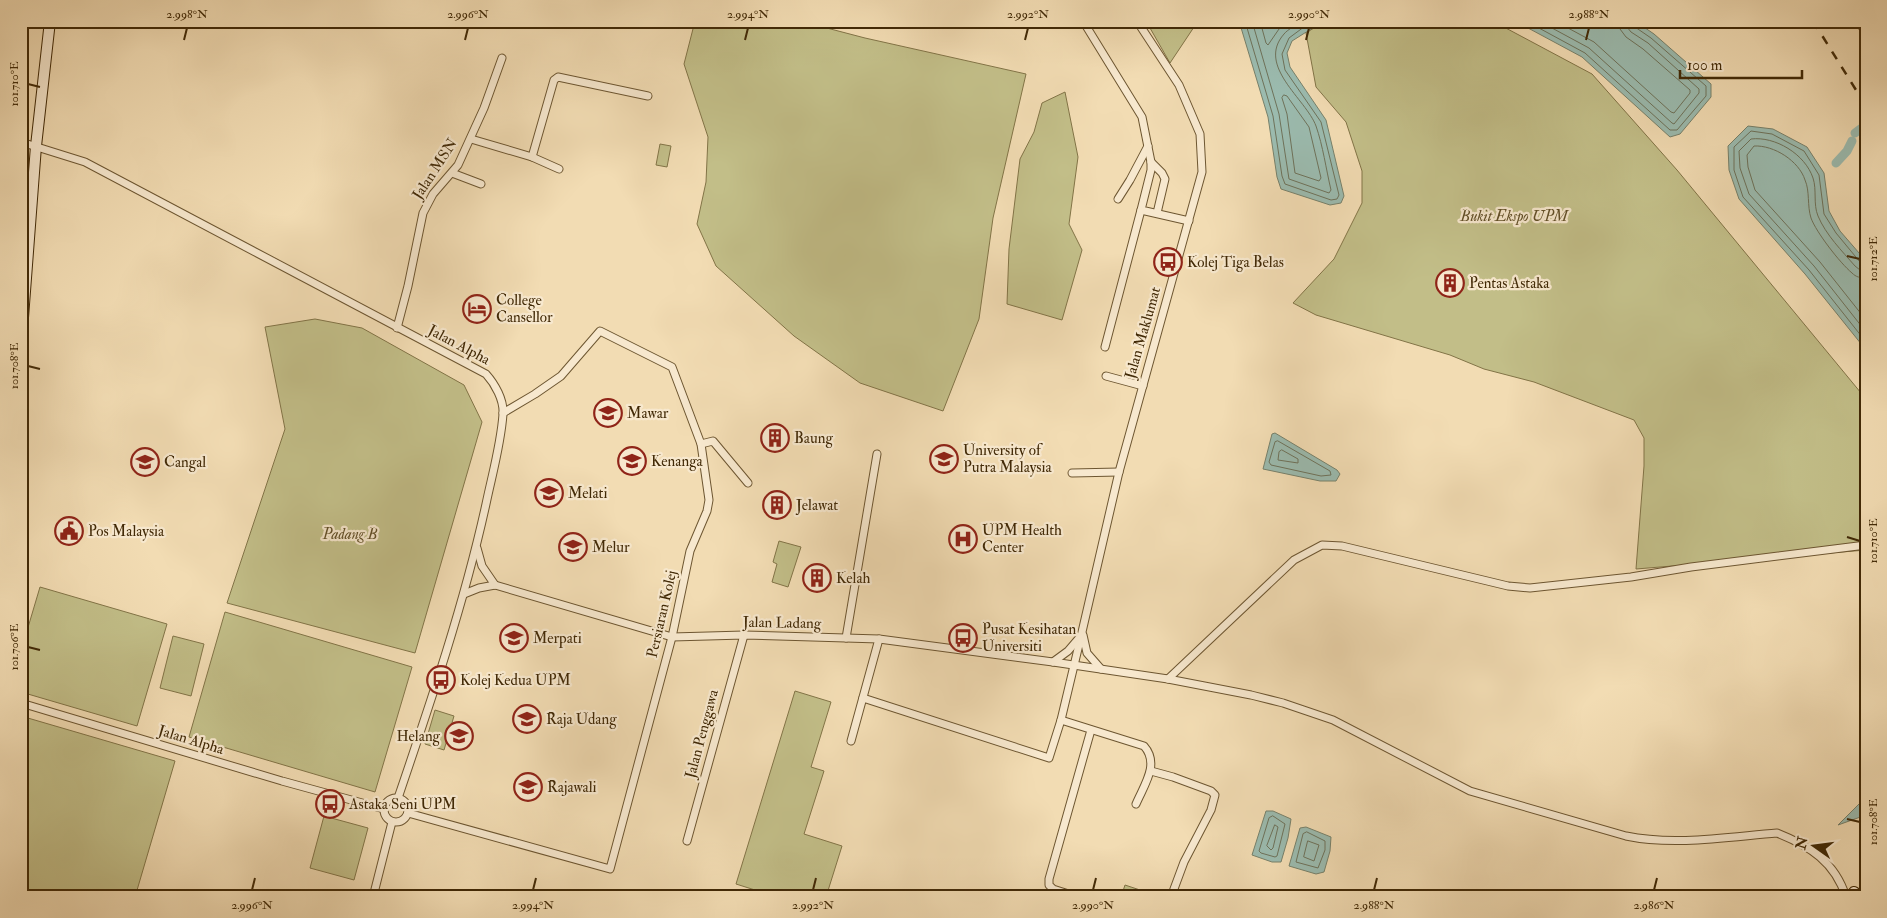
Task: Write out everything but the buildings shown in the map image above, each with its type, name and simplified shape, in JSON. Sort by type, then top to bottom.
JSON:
[{"type":"street","points":[[21,344],[36,146],[50,21]]},
{"type":"street","points":[[1083,21],[1142,117],[1151,162],[1151,170],[1105,347]]},
{"type":"street","name":"Jalan Maklumat","points":[[863,698],[1049,758],[1061,720],[1119,472],[1202,172],[1200,134],[1179,84],[1137,21]]},
{"type":"street","points":[[1858,21],[1866,32]]},
{"type":"street","name":"Jalan MSN","points":[[397,328],[424,213],[433,194],[458,165],[471,139],[502,58]]},
{"type":"street","points":[[532,157],[554,80],[558,77],[648,96]]},
{"type":"street","points":[[471,139],[532,157],[559,169]]},
{"type":"street","name":"Jalan Alpha","points":[[21,142],[85,162],[486,374],[496,384],[504,412],[500,440],[477,547],[464,594],[398,798]]},
{"type":"street","points":[[1118,198],[1148,146]]},
{"type":"street","points":[[1151,162],[1165,179],[1157,213]]},
{"type":"street","points":[[452,173],[481,184]]},
{"type":"street","points":[[1141,210],[1189,221]]},
{"type":"street","name":"Persiaran Kolej","points":[[408,813],[610,869],[672,637],[690,551],[710,500],[701,444],[672,367],[600,331],[560,376],[535,394],[504,412]]},
{"type":"street","points":[[1106,376],[1143,386]]},
{"type":"street","points":[[701,444],[713,441],[748,483]]},
{"type":"street","points":[[846,638],[877,454]]},
{"type":"street","points":[[1072,473],[1119,472]]},
{"type":"street","points":[[1168,680],[1294,560],[1322,545],[1342,546],[1508,586],[1530,588],[1631,577],[1700,566],[1866,545]]},
{"type":"street","points":[[464,594],[478,588],[495,585],[482,566],[477,547]]},
{"type":"street","name":"Jalan Ladang","points":[[495,585],[672,637],[744,635],[879,639],[1101,669],[1251,695],[1333,720],[1470,791],[1626,836],[1644,840],[1663,841],[1777,833],[1794,840],[1814,852],[1828,864],[1854,896]]},
{"type":"street","points":[[1053,662],[1075,644],[1082,632]]},
{"type":"street","points":[[1082,632],[1087,653],[1101,669]]},
{"type":"street","name":"Jalan Penggawa","points":[[687,841],[744,635]]},
{"type":"street","points":[[851,741],[879,639]]},
{"type":"street","name":"Jalan Alpha","points":[[21,704],[384,809]]},
{"type":"street","points":[[1061,720],[1144,746],[1151,754],[1152,765],[1136,804]]},
{"type":"street","points":[[1078,897],[1053,889],[1049,885],[1049,879],[1091,730]]},
{"type":"street","points":[[1150,771],[1211,791],[1215,795],[1211,810],[1184,862],[1171,897]]},
{"type":"street","points":[[398,798],[405,802],[408,813],[400,822],[392,822],[386,817],[384,809],[390,799],[398,798]]},
{"type":"street","points":[[373,897],[392,822]]},
{"type":"green space","points":[[695,21],[800,21],[865,38],[1026,74],[993,218],[979,319],[943,411],[860,383],[794,336],[716,266],[697,224],[706,182],[708,137],[684,64]]},
{"type":"green space","points":[[1146,21],[1198,21],[1170,63]]},
{"type":"green space","name":"Bukit Ekspo UPM","points":[[1325,21],[1440,21],[1502,26],[1592,74],[1677,170],[1866,399],[1866,550],[1636,569],[1644,466],[1644,438],[1634,420],[1534,382],[1484,369],[1450,355],[1316,315],[1293,303],[1334,259],[1362,203],[1362,171],[1346,122],[1316,87],[1306,33]]},
{"type":"green space","points":[[1065,92],[1078,157],[1069,224],[1082,250],[1062,320],[1007,304],[1009,249],[1020,159],[1034,132],[1042,103]]},
{"type":"green space","points":[[660,144],[671,146],[667,167],[656,165]]},
{"type":"green space","name":"Padang B","points":[[315,319],[362,328],[464,385],[482,422],[415,653],[227,603],[285,429],[265,327]]},
{"type":"green space","points":[[779,541],[801,547],[788,587],[772,582],[777,564],[773,562]]},
{"type":"green space","points":[[40,587],[167,624],[137,726],[21,692],[21,651]]},
{"type":"green space","points":[[225,612],[412,667],[375,792],[189,737]]},
{"type":"green space","points":[[173,636],[204,644],[191,696],[160,688]]},
{"type":"green space","points":[[795,691],[831,702],[811,767],[824,771],[804,834],[842,846],[826,897],[777,897],[736,884]]},
{"type":"green space","points":[[435,710],[454,716],[444,750],[425,744]]},
{"type":"green space","points":[[21,716],[175,761],[135,897],[21,897]]},
{"type":"green space","points":[[324,816],[368,828],[354,880],[310,868]]},
{"type":"green space","points":[[1125,885],[1161,897],[1121,897]]},
{"type":"water","points":[[1239,21],[1312,21],[1319,24],[1292,41],[1287,53],[1290,67],[1326,120],[1344,196],[1341,203],[1330,205],[1281,189],[1277,177],[1268,117]]},
{"type":"water","points":[[1515,21],[1635,21],[1654,34],[1711,84],[1711,97],[1680,134],[1670,137],[1582,57]]},
{"type":"water","points":[[1748,126],[1773,129],[1807,147],[1824,173],[1829,211],[1840,231],[1866,261],[1866,350],[1805,274],[1739,199],[1729,170],[1728,146]]},
{"type":"water","points":[[1275,433],[1337,470],[1340,474],[1336,481],[1320,481],[1263,469],[1272,434]]},
{"type":"water","points":[[1866,797],[1866,815],[1838,825]]},
{"type":"water","points":[[1266,811],[1273,811],[1291,819],[1281,862],[1272,862],[1252,855]]},
{"type":"water","points":[[1306,827],[1331,837],[1330,851],[1324,872],[1316,874],[1289,866],[1300,828]]},
{"type":"waterway","points":[[1855,133],[1863,127]]},
{"type":"waterway","points":[[1836,163],[1847,151],[1852,141]]},
{"type":"railway","points":[[1813,21],[1866,106]]},
{"type":"place","name":"Kolej Tiga Belas","points":[[1168,262]]},
{"type":"place","name":"Pentas Astaka","points":[[1450,283]]},
{"type":"place","name":"College Cansellor","points":[[477,309]]},
{"type":"place","name":"Mawar","points":[[608,413]]},
{"type":"place","name":"Baung","points":[[775,438]]},
{"type":"place","name":"University of Putra Malaysia","points":[[944,459]]},
{"type":"place","name":"Kenanga","points":[[632,461]]},
{"type":"place","name":"Cangal","points":[[145,462]]},
{"type":"place","name":"Melati","points":[[549,493]]},
{"type":"place","name":"Jelawat","points":[[777,505]]},
{"type":"place","name":"Pos Malaysia","points":[[69,531]]},
{"type":"place","name":"UPM Health Center","points":[[963,539]]},
{"type":"place","name":"Melur","points":[[573,547]]},
{"type":"place","name":"Kelah","points":[[817,578]]},
{"type":"place","name":"Merpati","points":[[514,638]]},
{"type":"place","name":"Pusat Kesihatan Universiti","points":[[963,638]]},
{"type":"place","name":"Kolej Kedua UPM","points":[[441,680]]},
{"type":"place","name":"Raja Udang","points":[[527,719]]},
{"type":"place","name":"Helang","points":[[459,736]]},
{"type":"place","name":"Rajawali","points":[[528,787]]},
{"type":"place","name":"Astaka Seni UPM","points":[[330,804]]}]
